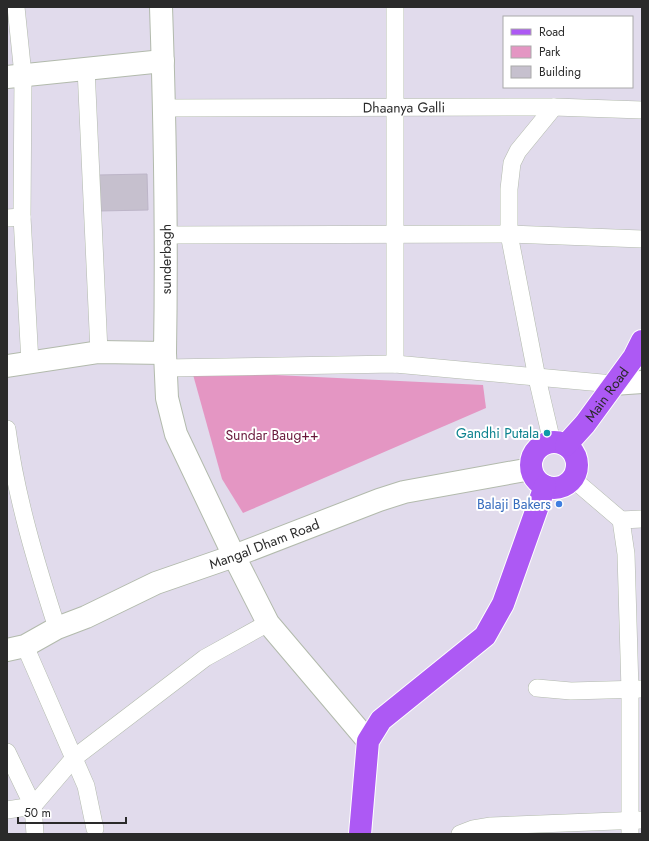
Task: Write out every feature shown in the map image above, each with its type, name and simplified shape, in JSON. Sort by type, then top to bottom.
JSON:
[{"type":"main road","name":"sunderbagh","points":[[161,7],[165,108],[167,235],[165,360],[167,398],[176,434],[234,556],[268,623],[368,741]]},
{"type":"main road","points":[[15,76],[163,61]]},
{"type":"main road","name":"Main Road","points":[[559,444],[585,424],[634,357],[642,341]]},
{"type":"main road","points":[[7,366],[99,352],[165,360]]},
{"type":"main road","points":[[613,384],[642,382]]},
{"type":"main road","points":[[544,444],[559,444],[576,457],[576,472],[573,479],[560,487],[545,486],[534,476],[531,469],[534,454],[544,444]]},
{"type":"main road","name":"Mangal Dham Road","points":[[16,648],[57,628],[86,617],[156,583],[234,556],[379,500],[404,492],[531,469]]},
{"type":"main road","points":[[360,834],[368,741],[381,720],[485,636],[503,604],[545,486]]},
{"type":"street","points":[[16,7],[15,217],[30,362]]},
{"type":"street","points":[[395,7],[395,364]]},
{"type":"street","points":[[86,68],[99,352]]},
{"type":"street","points":[[554,107],[518,151],[512,163],[509,176],[509,234],[537,378],[559,444]]},
{"type":"street","name":"Dhaanya Galli","points":[[165,108],[554,107],[642,110]]},
{"type":"street","points":[[167,235],[509,234],[642,239]]},
{"type":"street","points":[[165,360],[395,364],[613,384]]},
{"type":"street","points":[[7,429],[10,474],[57,628]]},
{"type":"street","points":[[460,834],[473,829],[491,830],[634,825],[636,690],[626,554],[621,520],[573,479]]},
{"type":"street","points":[[621,520],[642,519]]},
{"type":"street","points":[[7,810],[33,806],[74,758],[206,658],[268,623]]},
{"type":"street","points":[[16,648],[74,758],[86,786],[95,829]]},
{"type":"street","points":[[537,688],[571,691],[636,690]]},
{"type":"street","points":[[7,752],[33,806],[35,834]]},
{"type":"green space","name":"Sundar Baug++","points":[[192,371],[483,385],[486,408],[243,513],[222,479]]},
{"type":"building","points":[[147,174],[148,210],[99,211],[98,175]]},
{"type":"place","name":"Gandhi Putala","points":[[547,433]]},
{"type":"place","name":"Balaji Bakers","points":[[559,504]]}]
